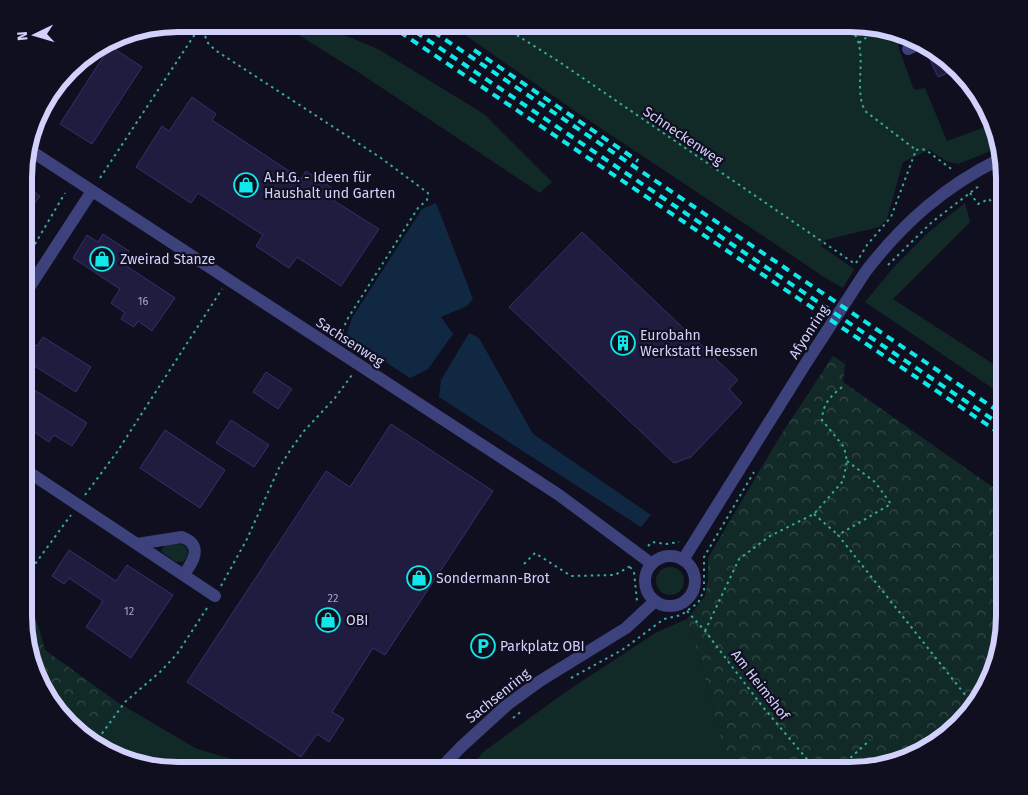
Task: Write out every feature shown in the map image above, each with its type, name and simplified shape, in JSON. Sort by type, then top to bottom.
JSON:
[{"type":"street","points":[[908,49],[912,47]]},
{"type":"street","name":"Sachsenweg","points":[[35,154],[558,495],[652,564]]},
{"type":"street","name":"Afyonring","points":[[684,560],[806,363],[866,271],[891,239],[915,216],[960,180],[994,162]]},
{"type":"street","points":[[32,283],[92,191]]},
{"type":"street","points":[[33,475],[215,596]]},
{"type":"street","points":[[137,544],[182,537],[188,540],[193,544],[195,551],[194,558],[184,574]]},
{"type":"street","points":[[667,556],[684,560],[694,576],[695,582],[691,595],[686,600],[674,605],[655,601],[647,590],[645,583],[652,564],[661,557],[667,556]]},
{"type":"street","name":"Sachsenring","points":[[446,762],[461,746],[513,701],[540,681],[626,628],[655,601]]},
{"type":"path","points":[[100,178],[196,32]]},
{"type":"path","points":[[204,32],[208,43],[215,50],[381,158],[428,193],[426,200],[418,208],[348,318],[342,329],[341,338]]},
{"type":"path","name":"Schneckenweg","points":[[511,32],[558,62],[866,271]]},
{"type":"path","points":[[853,33],[859,43],[861,95],[865,111],[916,150],[926,150],[940,162],[952,168],[978,204],[983,200],[989,199],[995,206]]},
{"type":"path","points":[[859,43],[871,34]]},
{"type":"path","points":[[898,41],[908,49]]},
{"type":"path","points":[[855,264],[866,245],[891,217],[916,150]]},
{"type":"path","points":[[32,249],[65,193]]},
{"type":"path","points":[[33,565],[117,452],[227,280]]},
{"type":"path","points":[[98,738],[125,702],[156,676],[177,654],[215,596],[247,539],[266,494],[291,448],[335,398],[359,365]]},
{"type":"path","points":[[705,631],[738,559],[770,536],[814,514],[842,481],[847,461],[844,447],[822,420],[822,410],[827,399],[842,387]]},
{"type":"path","points":[[838,535],[891,504],[875,482],[847,461]]},
{"type":"path","points":[[814,514],[838,535],[969,700]]},
{"type":"path","points":[[641,555],[652,542],[666,544],[681,542],[704,557]]},
{"type":"path","points":[[524,564],[535,553],[571,576],[615,575],[630,567]]},
{"type":"path","name":"Am Heimshof","points":[[687,612],[705,631],[762,706],[809,762]]},
{"type":"path","points":[[848,762],[870,740]]},
{"type":"green space","points":[[294,32],[338,32],[378,49],[484,114],[552,182],[540,193],[358,72]]},
{"type":"green space","points":[[462,32],[859,33],[878,35],[900,42],[898,46],[914,90],[925,88],[947,141],[985,127],[993,150],[958,164],[946,161],[931,149],[903,162],[887,219],[879,227],[825,240],[821,246],[854,269],[843,288]]},
{"type":"green space","points":[[965,203],[970,222],[893,299],[995,365],[995,390],[865,302],[894,267],[931,230]]},
{"type":"green space","points":[[833,356],[845,364],[843,382],[995,489],[995,626],[991,654],[976,690],[953,720],[922,743],[896,755],[878,760],[859,762],[727,762],[701,663],[687,619],[705,596],[708,579],[708,558],[779,438]]},
{"type":"green space","points":[[181,544],[188,552],[183,562],[176,562],[162,552],[165,545]]},
{"type":"green space","points":[[670,567],[680,571],[684,581],[680,591],[670,595],[660,591],[656,581],[660,571]]},
{"type":"green space","points":[[33,618],[38,625],[45,650],[117,702],[91,734],[82,726],[69,713],[52,690],[37,654]]},
{"type":"green space","points":[[687,619],[701,663],[727,762],[475,762],[483,752],[567,691],[657,632]]},
{"type":"green space","points":[[117,702],[197,749],[242,762],[169,762],[150,760],[114,747],[91,734]]},
{"type":"water","points":[[436,203],[473,299],[467,306],[441,317],[453,334],[428,369],[410,378],[346,336],[352,318],[422,209]]},
{"type":"water","points":[[469,333],[479,338],[533,434],[651,515],[641,527],[439,397],[441,380]]},
{"type":"building","points":[[113,48],[142,67],[92,144],[60,124],[106,52]]},
{"type":"building","points":[[928,55],[947,70],[948,73],[938,77]]},
{"type":"building","name":"A.H.G. - Ideen für Haushalt und Garten","points":[[192,97],[216,114],[212,120],[301,179],[306,171],[338,192],[333,200],[379,229],[341,286],[297,257],[289,268],[256,246],[263,235],[198,193],[191,203],[136,167],[162,126],[169,131]]},
{"type":"building","points":[[32,190],[40,196],[32,207]]},
{"type":"building","name":"Eurobahn Werkstatt Heessen","points":[[582,232],[738,380],[729,389],[742,403],[691,457],[674,463],[509,307]]},
{"type":"building","points":[[103,234],[129,251],[122,263],[175,298],[152,331],[138,321],[134,327],[121,319],[125,313],[111,303],[120,289],[73,258],[87,235],[98,242]]},
{"type":"building","points":[[43,337],[91,367],[76,392],[32,365],[32,343],[37,346]]},
{"type":"building","points":[[266,372],[292,389],[278,409],[253,392]]},
{"type":"building","points":[[32,389],[87,423],[72,446],[54,435],[49,442],[33,431]]},
{"type":"building","points":[[231,420],[269,445],[254,467],[216,443]]},
{"type":"building","points":[[391,424],[493,491],[385,655],[373,648],[332,712],[344,719],[329,742],[317,734],[301,757],[187,682],[326,471],[350,487]]},
{"type":"building","points":[[165,430],[225,470],[200,508],[140,468]]},
{"type":"building","points":[[69,550],[116,581],[127,565],[173,595],[131,658],[86,627],[103,601],[69,578],[64,584],[52,576]]},
{"type":"railway","points":[[400,32],[995,430]]},
{"type":"railway","points":[[416,32],[995,421]]},
{"type":"railway","points":[[434,32],[995,409]]},
{"type":"railway","points":[[474,50],[638,161]]},
{"type":"place","name":"A.H.G. - Ideen für Haushalt und Garten","points":[[246,185]]},
{"type":"place","name":"Zweirad Stanze","points":[[102,259]]},
{"type":"place","name":"Eurobahn Werkstatt Heessen","points":[[623,343]]},
{"type":"place","name":"Sondermann-Brot","points":[[419,578]]},
{"type":"place","name":"OBI","points":[[328,620]]},
{"type":"place","name":"Parkplatz OBI","points":[[483,646]]}]
